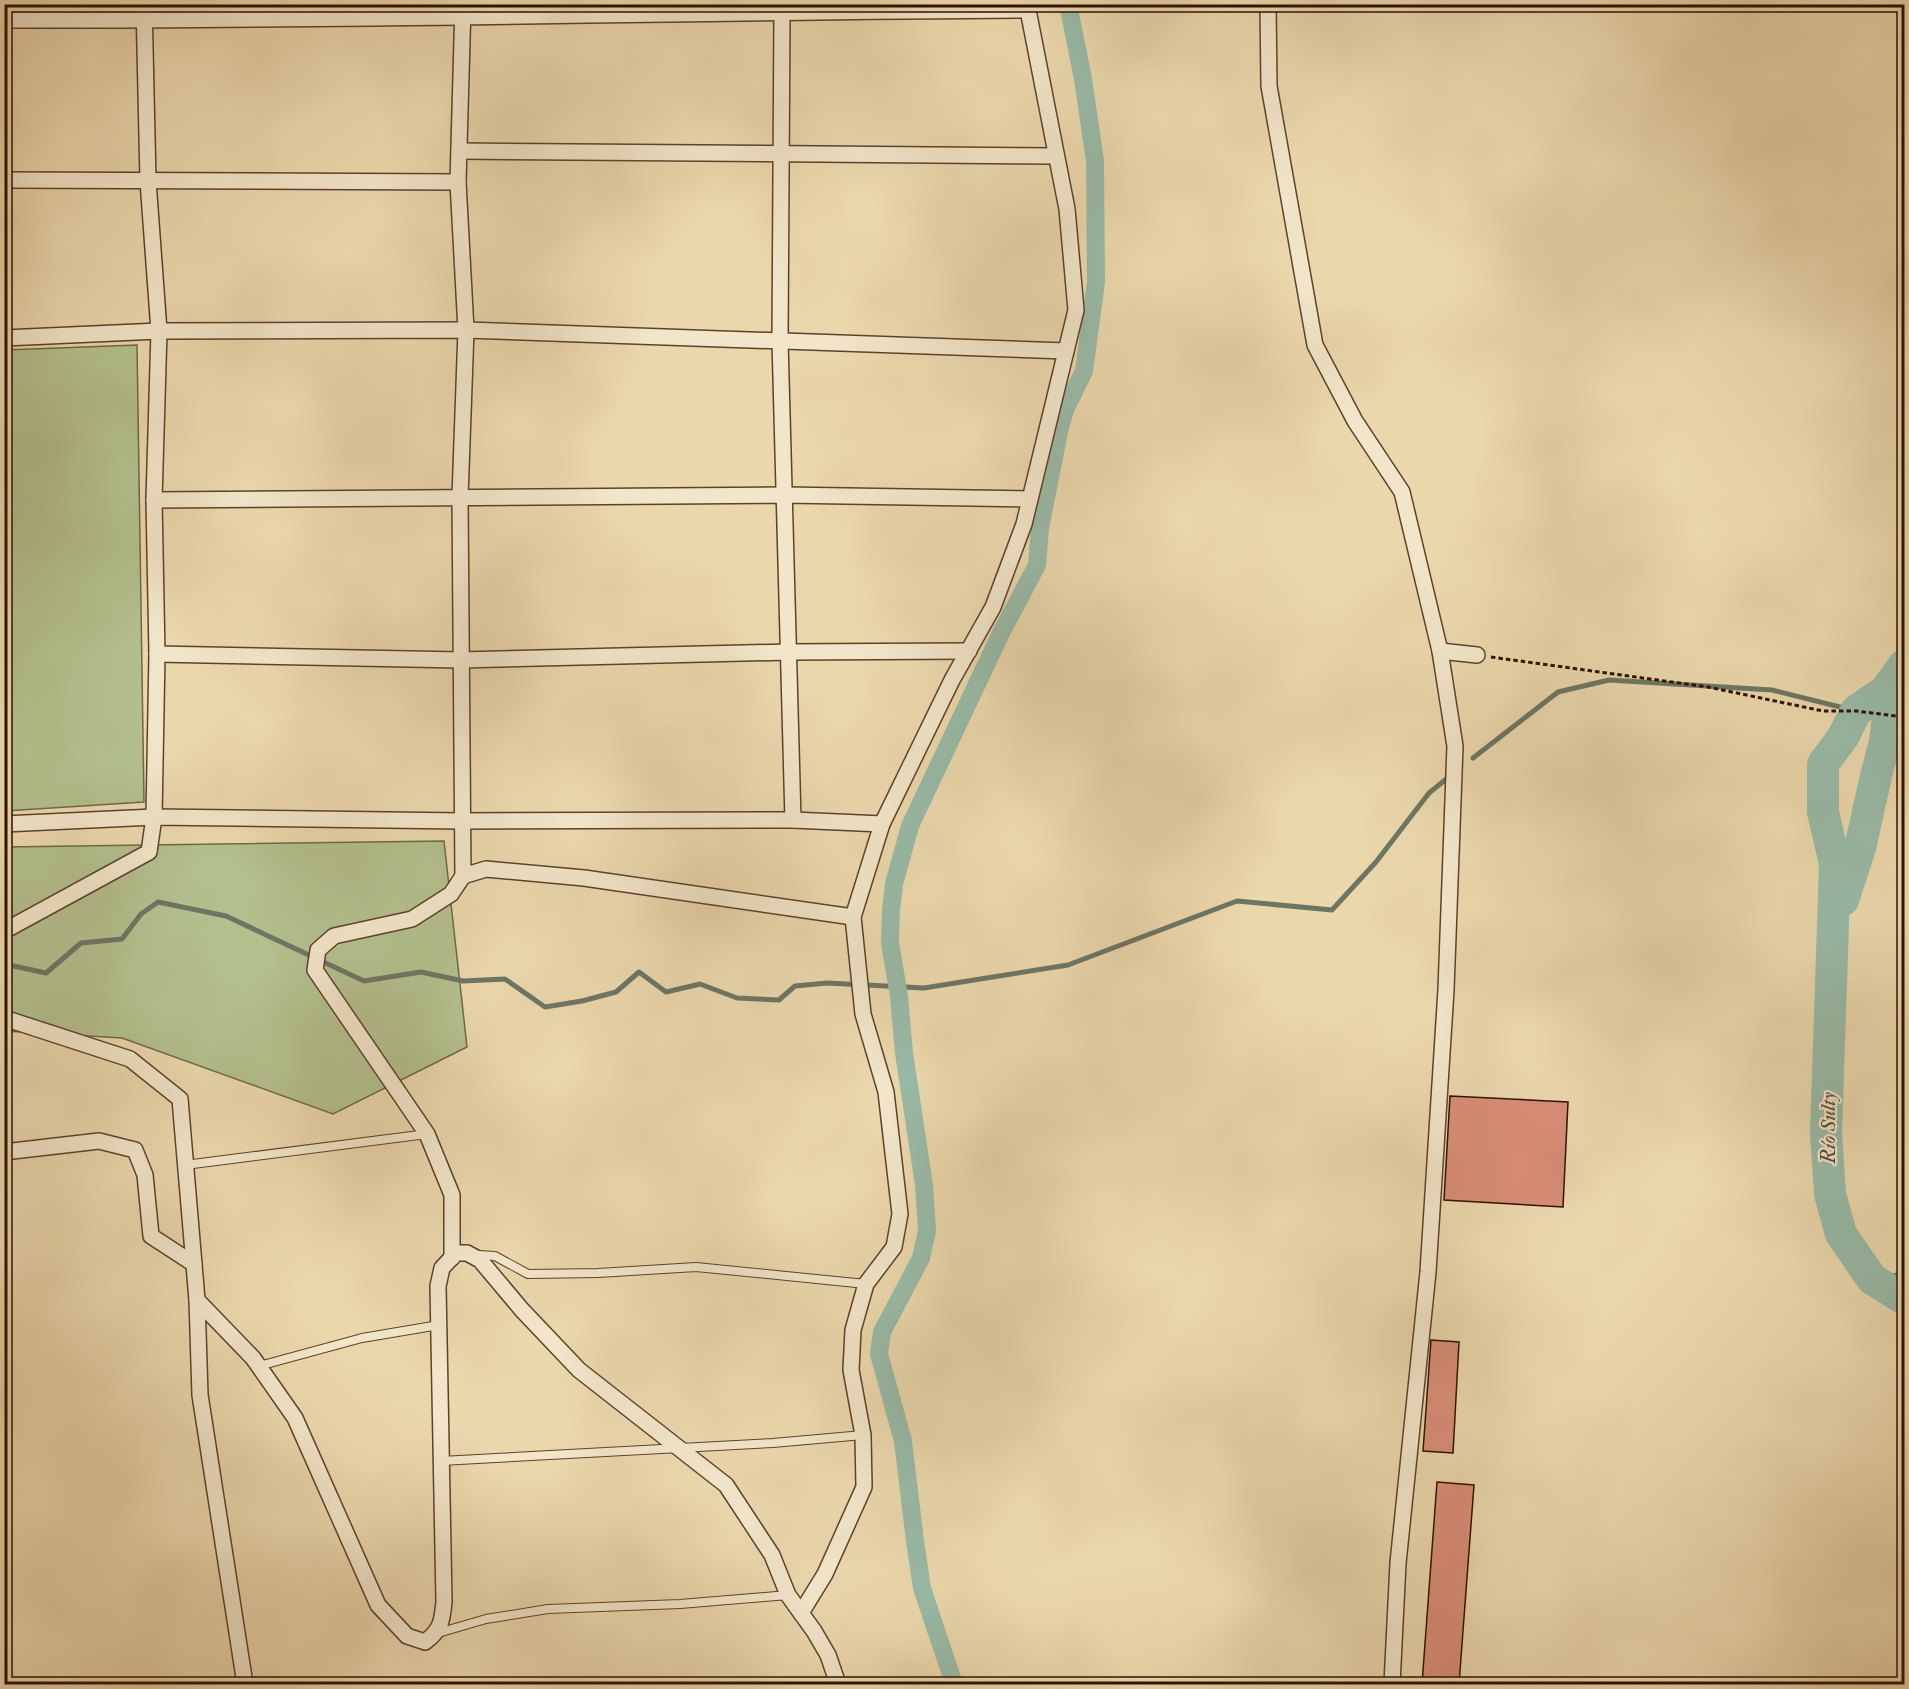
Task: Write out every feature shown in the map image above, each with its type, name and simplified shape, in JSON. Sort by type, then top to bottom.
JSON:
[{"type":"street","points":[[1268,4],[1269,86],[1315,345],[1355,421],[1402,492],[1440,651],[1455,746],[1446,990],[1428,1272],[1398,1563],[1392,1684]]},
{"type":"street","points":[[4,20],[144,12],[719,8],[782,12],[1028,10],[1066,209],[1076,310],[1024,525],[993,607],[952,680],[882,824],[853,917],[864,1014],[886,1092],[900,1214],[894,1246],[866,1284],[853,1330],[851,1370],[863,1435],[864,1487],[825,1574],[801,1613]]},
{"type":"street","points":[[452,1258],[452,1195],[427,1134],[315,970],[318,950],[334,936],[412,919],[451,894],[463,876],[460,497],[466,330],[458,182],[463,10]]},
{"type":"street","points":[[4,931],[149,852],[154,817],[157,654],[154,500],[159,331],[148,181],[144,12]]},
{"type":"street","points":[[782,12],[780,341],[794,820]]},
{"type":"street","points":[[459,151],[1056,156]]},
{"type":"street","points":[[4,180],[458,182]]},
{"type":"street","points":[[4,338],[159,331],[466,330],[1066,351]]},
{"type":"street","points":[[154,500],[784,495],[1030,499]]},
{"type":"street","points":[[157,654],[461,660],[789,652],[969,651]]},
{"type":"street","points":[[1440,651],[1477,656]]},
{"type":"street","points":[[4,824],[154,817],[794,820],[882,824]]},
{"type":"street","points":[[463,876],[486,869],[584,878],[853,917]]},
{"type":"street","points":[[4,1018],[130,1059],[180,1099],[197,1300],[200,1395],[245,1684]]},
{"type":"street","points":[[4,1152],[99,1141],[135,1150],[145,1175],[151,1236],[194,1263]]},
{"type":"street","points":[[197,1300],[259,1366],[295,1418],[378,1605],[407,1636],[424,1642],[436,1633],[442,1620],[444,1602],[438,1286],[442,1268],[456,1253],[467,1252],[480,1260],[522,1310],[579,1370],[726,1485],[772,1555],[788,1595],[828,1655],[838,1684]]},
{"type":"lane","points":[[185,1165],[427,1134]]},
{"type":"lane","points":[[470,1255],[495,1256],[528,1274],[598,1273],[696,1267],[866,1284]]},
{"type":"lane","points":[[259,1366],[362,1338],[439,1324]]},
{"type":"lane","points":[[441,1461],[773,1443],[863,1435]]},
{"type":"lane","points":[[436,1633],[486,1619],[548,1609],[680,1604],[788,1595]]},
{"type":"path","points":[[1477,656],[1708,687],[1823,711],[1856,711],[1905,717]]},
{"type":"green space","points":[[137,345],[144,802],[5,811],[5,350]]},
{"type":"green space","points":[[444,841],[467,1047],[333,1114],[122,1038],[5,1031],[4,847]]},
{"type":"building","points":[[1450,1096],[1568,1102],[1563,1207],[1444,1200]]},
{"type":"building","points":[[1431,1340],[1459,1342],[1453,1453],[1423,1451]]},
{"type":"building","points":[[1437,1482],[1474,1485],[1459,1684],[1422,1684]]},
{"type":"waterway","points":[[954,1684],[922,1588],[903,1441],[879,1354],[882,1332],[921,1258],[927,1231],[924,1185],[890,943],[891,910],[894,884],[910,826],[1001,633],[1037,565],[1040,528],[1060,427],[1065,410],[1084,371],[1096,282],[1095,161],[1083,79],[1068,4]]},
{"type":"waterway","name":"Río Sulty","points":[[1904,665],[1885,691],[1856,711],[1843,737],[1823,764],[1823,812],[1835,864],[1826,1133],[1830,1194],[1841,1234],[1872,1279],[1904,1299]]},
{"type":"waterway","name":"Río Sulty","points":[[1843,900],[1860,848],[1885,742],[1888,716],[1901,692],[1904,678]]},
{"type":"waterway","points":[[1473,758],[1558,692],[1609,680],[1772,690],[1856,711]]},
{"type":"waterway","points":[[4,964],[46,973],[81,943],[122,939],[141,914],[158,902],[226,916],[364,981],[421,972],[463,981],[505,979],[545,1007],[616,992],[639,972],[666,992],[700,984],[737,998],[779,1000],[795,986],[827,983],[924,988],[1068,965],[1237,901],[1332,910],[1376,862],[1429,793],[1450,776]]},
{"type":"waterway","points":[[1872,1279],[1904,1274]]}]
